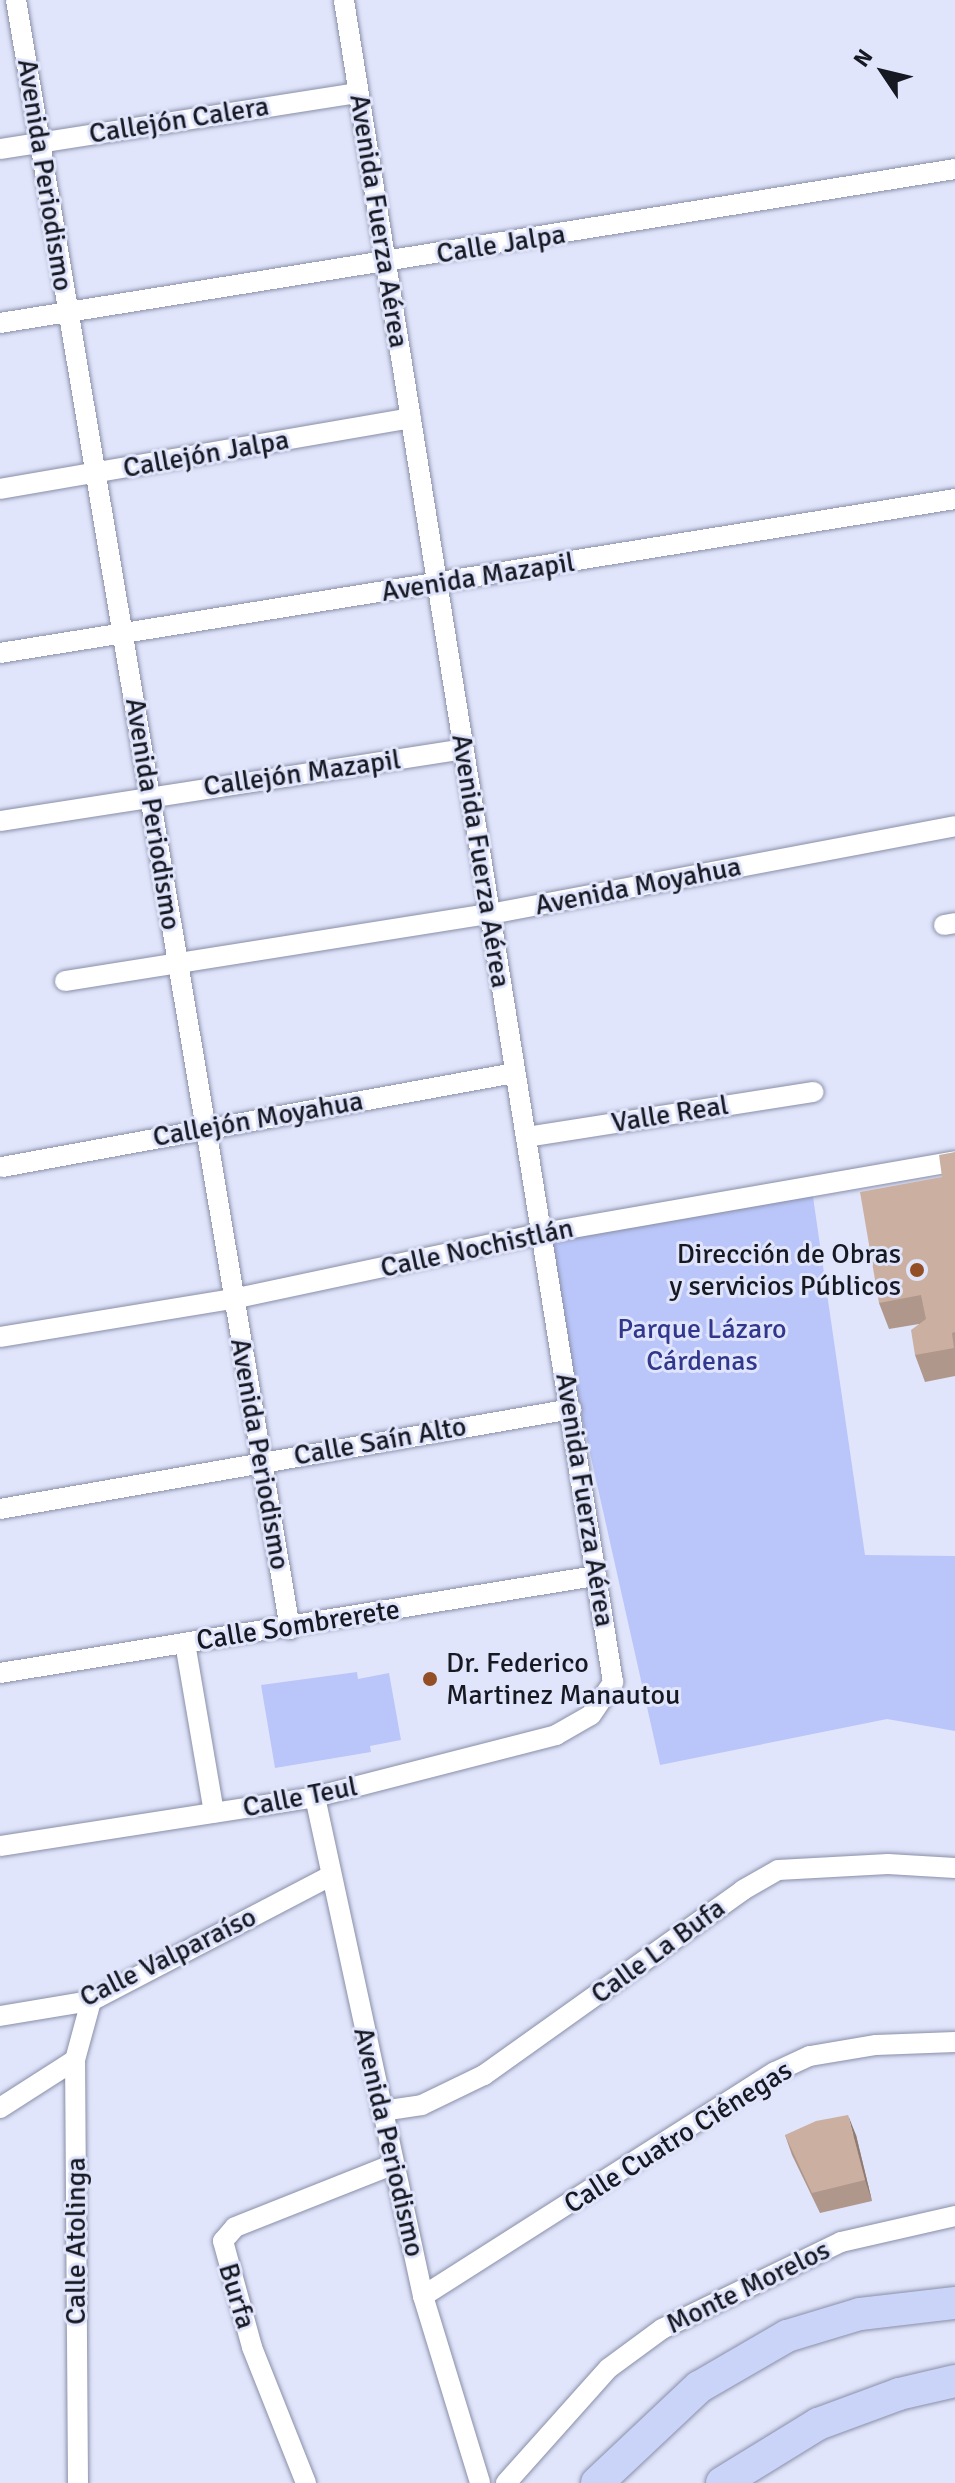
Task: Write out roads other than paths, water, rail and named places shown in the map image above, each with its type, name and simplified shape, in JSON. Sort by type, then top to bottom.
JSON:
[{"type":"highway","points":[[597,2483],[699,2387],[787,2336],[860,2314],[955,2303]]},
{"type":"highway","points":[[722,2483],[818,2424],[899,2394],[955,2381]]},
{"type":"street","name":"Avenida Periodismo","points":[[16,0],[42,142],[66,311],[124,631],[203,1127],[290,1629]]},
{"type":"street","name":"Avenida Fuerza Aérea","points":[[344,0],[514,1073],[544,1233],[613,1682],[591,1715]]},
{"type":"street","name":"Callejón Calera","points":[[0,149],[358,93]]},
{"type":"street","name":"Calle Jalpa","points":[[0,323],[955,169]]},
{"type":"street","name":"Callejón Jalpa","points":[[0,489],[411,418]]},
{"type":"street","name":"Avenida Mazapil","points":[[0,653],[955,499]]},
{"type":"street","name":"Callejón Mazapil","points":[[0,821],[151,795],[463,749]]},
{"type":"street","name":"Avenida Moyahua","points":[[65,981],[178,966],[490,914],[955,826]]},
{"type":"street","name":"Callejón Moyahua","points":[[2,1167],[203,1127],[514,1073]]},
{"type":"street","name":"Valle Real","points":[[526,1137],[814,1092]]},
{"type":"street","name":"Calle Nochistlán","points":[[0,1337],[233,1299],[544,1233],[955,1161]]},
{"type":"street","name":"Calle Saín Alto","points":[[0,1509],[571,1409]]},
{"type":"street","name":"Calle Sombrerete","points":[[0,1673],[290,1629],[595,1576]]},
{"type":"street","points":[[185,1643],[214,1813]]},
{"type":"street","name":"Calle Teul","points":[[0,1846],[315,1797],[556,1735],[591,1715]]},
{"type":"street","name":"Avenida Periodismo","points":[[315,1797],[423,2296],[480,2483]]},
{"type":"street","name":"Calle La Bufa","points":[[382,2111],[422,2105],[484,2075],[743,1890],[778,1870],[888,1864],[955,1868]]},
{"type":"street","name":"Calle Valparaíso","points":[[0,2016],[91,2001],[330,1876]]},
{"type":"street","name":"Calle Atolinga","points":[[78,2483],[75,2060],[91,2001]]},
{"type":"street","name":"Calle Cuatro Ciénegas","points":[[423,2296],[775,2072],[810,2056],[863,2047],[955,2042]]},
{"type":"street","points":[[0,2108],[75,2060]]},
{"type":"street","name":"Burfa","points":[[306,2483],[252,2347],[223,2241],[235,2227],[394,2164]]},
{"type":"street","name":"Monte Morelos","points":[[506,2483],[609,2368],[662,2329],[841,2242],[955,2216]]},
{"type":"place","name":"Dirección de Obras y servicios Públicos","points":[[917,1270]]},
{"type":"place","name":"Dr. Federico Martinez Manautou","points":[[430,1679]]},
{"type":"park label","name":"Parque Lázaro Cárdenas","points":[[702,1345]]}]
